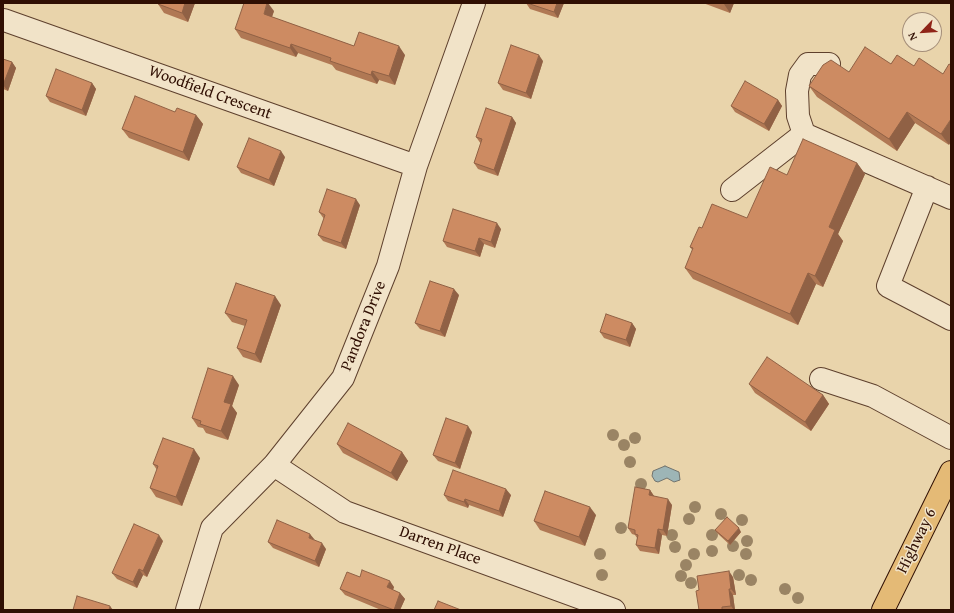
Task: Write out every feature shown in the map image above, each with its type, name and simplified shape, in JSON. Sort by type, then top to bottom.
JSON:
[{"type":"main road","name":"Highway 6","points":[[883,610],[951,472]]},
{"type":"street","name":"Pandora Drive","points":[[187,610],[212,528],[274,465],[343,378],[388,266],[416,166],[474,3]]},
{"type":"street","name":"Woodfield Crescent","points":[[4,20],[416,166]]},
{"type":"street","points":[[829,64],[808,64],[800,75],[797,91],[798,116],[804,134],[951,198]]},
{"type":"street","points":[[732,190],[804,134]]},
{"type":"street","points":[[927,187],[888,286],[951,319]]},
{"type":"street","points":[[821,379],[873,396],[951,438]]},
{"type":"street","name":"Darren Place","points":[[274,465],[345,512],[614,610]]},
{"type":"water","points":[[665,466],[679,472],[680,480],[674,482],[667,478],[658,482],[655,481],[652,476],[653,471]]},
{"type":"building","points":[[185,3],[182,13],[158,4]]},
{"type":"building","points":[[244,3],[267,3],[264,14],[354,46],[359,32],[399,46],[389,76],[372,71],[371,75],[330,61],[331,58],[291,44],[290,48],[235,29]]},
{"type":"building","points":[[527,3],[557,3],[554,12]]},
{"type":"building","points":[[511,45],[539,55],[526,93],[498,83]]},
{"type":"building","points":[[865,47],[891,64],[897,55],[914,66],[919,58],[943,74],[949,64],[951,65],[951,119],[941,134],[907,112],[889,139],[809,86],[823,65],[831,60],[849,72]]},
{"type":"building","points":[[3,59],[12,62],[3,85]]},
{"type":"building","points":[[56,69],[92,83],[82,110],[46,96]]},
{"type":"building","points":[[745,81],[778,100],[764,124],[731,106]]},
{"type":"building","points":[[135,96],[175,112],[177,108],[196,115],[183,152],[122,129]]},
{"type":"building","points":[[486,108],[512,117],[494,170],[474,163],[482,139],[476,137]]},
{"type":"building","points":[[249,138],[281,151],[269,180],[237,167]]},
{"type":"building","points":[[803,139],[857,163],[829,227],[835,230],[815,276],[808,273],[790,314],[685,268],[693,248],[690,247],[699,227],[702,228],[712,204],[747,218],[770,167],[787,175]]},
{"type":"building","points":[[327,189],[356,199],[341,243],[318,235],[325,215],[319,212]]},
{"type":"building","points":[[453,209],[497,223],[491,242],[479,238],[475,251],[443,241]]},
{"type":"building","points":[[430,281],[454,289],[440,331],[415,323]]},
{"type":"building","points":[[236,283],[275,296],[255,354],[237,348],[247,320],[225,313]]},
{"type":"building","points":[[606,314],[632,323],[626,340],[600,332]]},
{"type":"building","points":[[767,357],[823,395],[805,422],[749,384]]},
{"type":"building","points":[[208,368],[233,376],[224,402],[231,404],[221,431],[200,424],[201,421],[192,418]]},
{"type":"building","points":[[446,418],[468,426],[455,463],[433,455]]},
{"type":"building","points":[[348,423],[402,452],[391,473],[337,444]]},
{"type":"building","points":[[163,438],[194,449],[176,497],[150,488],[158,466],[153,464]]},
{"type":"building","points":[[453,470],[506,489],[499,511],[465,499],[464,502],[444,495]]},
{"type":"building","points":[[635,487],[650,490],[649,495],[668,499],[663,530],[658,529],[655,548],[636,545],[638,535],[635,534],[635,530],[628,528]]},
{"type":"building","points":[[545,491],[590,507],[579,537],[534,521]]},
{"type":"building","points":[[727,517],[739,528],[728,541],[715,530]]},
{"type":"building","points":[[277,520],[310,534],[309,538],[322,543],[315,561],[268,542]]},
{"type":"building","points":[[134,524],[159,535],[143,571],[139,569],[133,582],[112,573]]},
{"type":"building","points":[[362,570],[390,581],[387,587],[400,593],[394,610],[340,589],[347,572],[360,577]]},
{"type":"building","points":[[729,571],[731,606],[722,607],[722,610],[699,610],[696,591],[699,590],[697,576]]},
{"type":"building","points":[[77,596],[110,606],[109,610],[73,610]]},
{"type":"building","points":[[438,601],[461,610],[434,610]]}]
